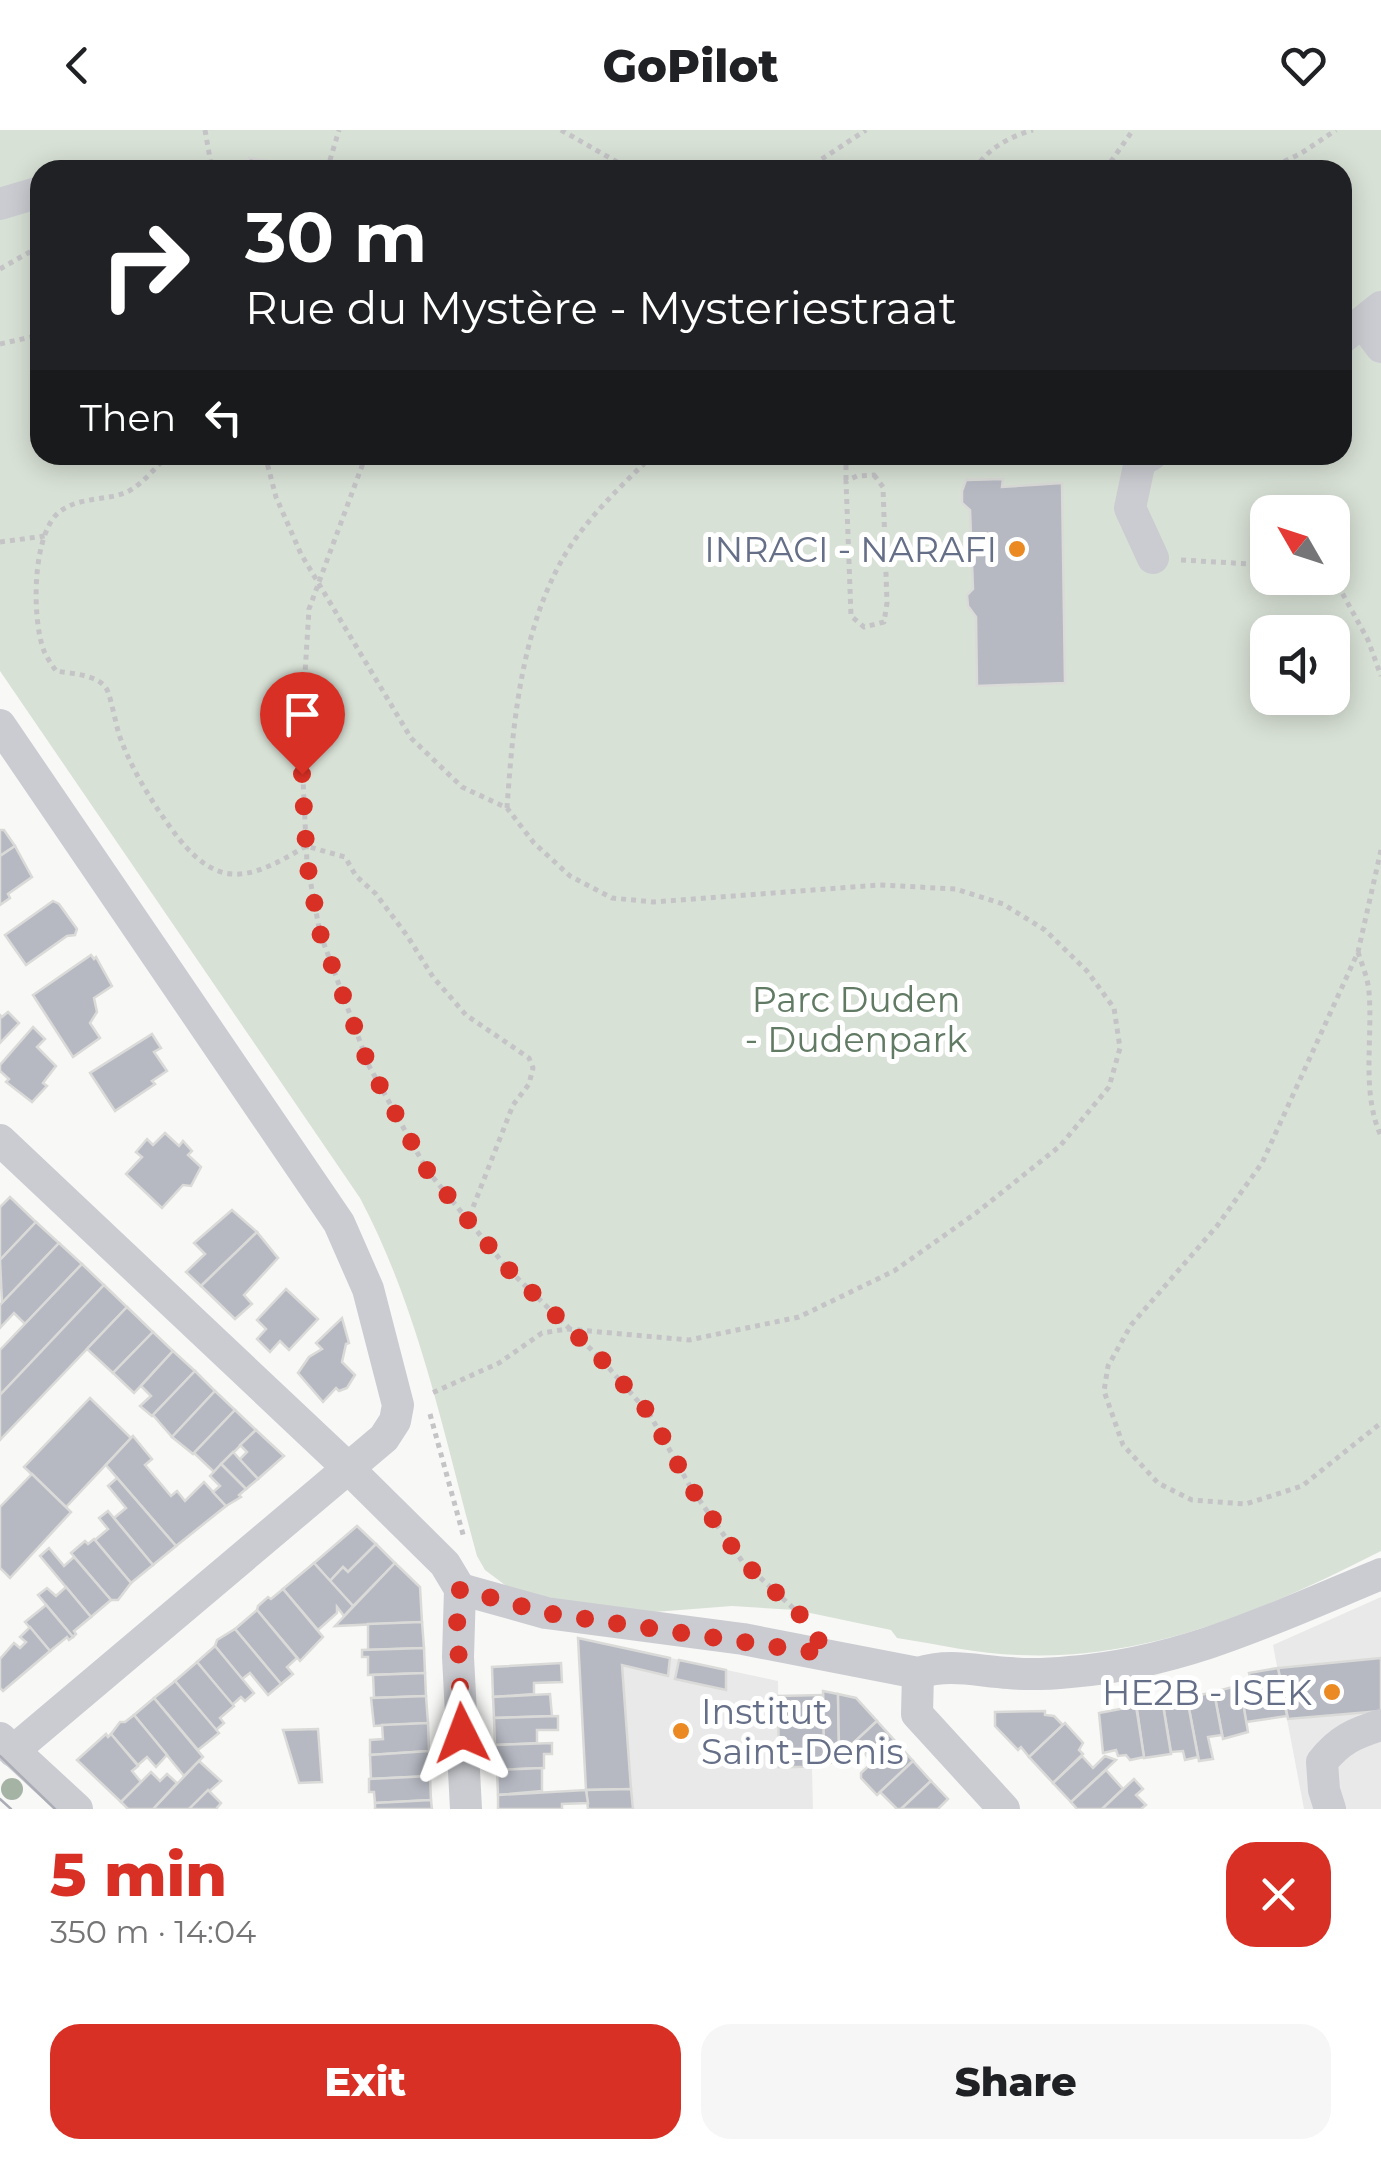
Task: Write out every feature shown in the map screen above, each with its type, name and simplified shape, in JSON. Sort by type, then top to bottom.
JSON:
[{"type":"street","points":[[0,204],[30,195]]},
{"type":"street","points":[[1139,465],[1130,508],[1153,558]]},
{"type":"street","points":[[0,725],[339,1224],[368,1289],[398,1405],[395,1420],[384,1438],[6,1744],[76,1809]]},
{"type":"street","points":[[0,1140],[444,1564],[460,1589],[458,1657],[466,1809]]},
{"type":"street","points":[[460,1589],[546,1613],[826,1654],[918,1672],[943,1665],[1011,1674],[1069,1672],[1195,1650],[1381,1574]]},
{"type":"street","points":[[918,1672],[917,1714],[1004,1809]]},
{"type":"street","points":[[1330,1809],[1322,1762],[1352,1734],[1381,1725]]},
{"type":"path","points":[[205,130],[210,160]]},
{"type":"path","points":[[331,160],[339,130]]},
{"type":"path","points":[[561,130],[611,160]]},
{"type":"path","points":[[820,160],[866,130]]},
{"type":"path","points":[[980,160],[1014,135],[1033,130]]},
{"type":"path","points":[[1112,160],[1133,130]]},
{"type":"path","points":[[1287,160],[1336,130]]},
{"type":"path","points":[[0,269],[30,254]]},
{"type":"path","points":[[0,344],[30,336]]},
{"type":"path","points":[[159,465],[124,494],[79,502],[56,515],[45,536],[37,573],[36,615],[44,651],[56,671],[84,676],[103,684],[109,692],[111,711],[130,764],[151,801],[202,866],[232,874],[257,872],[306,846],[323,848],[350,862],[356,876],[376,894],[433,977],[458,1006],[529,1058],[533,1068],[529,1084],[513,1105],[468,1220]]},
{"type":"path","points":[[268,465],[276,497],[318,584],[411,738],[462,787],[507,808],[534,843],[570,876],[612,898],[654,902],[880,886],[956,889],[1003,904],[1045,930],[1087,971],[1114,1008],[1120,1048],[1109,1087],[1060,1146],[894,1271],[799,1317],[689,1340],[568,1329],[542,1333],[499,1363],[432,1393]]},
{"type":"path","points":[[362,465],[308,609],[300,738],[306,846],[320,933],[369,1066],[427,1170],[508,1269],[602,1360],[650,1414],[691,1488],[742,1561],[809,1623],[826,1654]]},
{"type":"path","points":[[507,808],[519,690],[538,616],[565,555],[602,505],[643,465]]},
{"type":"path","points":[[846,465],[846,481],[850,616],[864,627],[884,622],[887,603],[883,487],[874,475],[846,481]]},
{"type":"path","points":[[0,542],[45,536]]},
{"type":"path","points":[[1153,558],[1250,564]]},
{"type":"path","points":[[1344,595],[1368,640],[1381,676]]},
{"type":"path","points":[[1381,850],[1358,952],[1262,1163],[1218,1226],[1131,1325],[1108,1366],[1104,1390],[1123,1445],[1158,1483],[1192,1500],[1246,1504],[1302,1486],[1381,1423]]},
{"type":"path","points":[[1358,952],[1369,988],[1370,1065],[1376,1124],[1381,1136]]},
{"type":"path","points":[[428,1406],[464,1539]]},
{"type":"shaded area","name":"HE2B - ISEK","points":[[1381,1597],[1381,1809],[1304,1809],[1273,1645]]},
{"type":"shaded area","name":"Institut Saint-Denis","points":[[578,1638],[778,1681],[779,1767],[812,1769],[813,1809],[588,1809]]},
{"type":"green space","name":"Parc Duden - Dudenpark","points":[[0,130],[1381,130],[1381,1551],[1295,1593],[1206,1627],[1160,1640],[1067,1655],[1003,1654],[897,1638],[891,1630],[796,1610],[732,1606],[628,1614],[598,1611],[509,1588],[485,1570],[477,1556],[414,1328],[381,1240],[360,1198],[0,671]]},
{"type":"building","name":"INRACI - NARAFI","points":[[1003,479],[1002,487],[1062,483],[1065,683],[977,686],[976,617],[968,606],[967,595],[973,589],[970,510],[962,503],[962,491],[966,480]]},
{"type":"building","points":[[0,830],[15,846],[0,856]]},
{"type":"building","points":[[15,846],[32,877],[8,894],[10,898],[0,905],[0,856]]},
{"type":"building","points":[[53,901],[77,929],[75,935],[67,936],[26,965],[5,935]]},
{"type":"building","points":[[91,955],[96,957],[112,986],[94,998],[97,1012],[90,1023],[100,1038],[73,1057],[33,995]]},
{"type":"building","points":[[8,1012],[19,1023],[0,1043],[0,1015]]},
{"type":"building","points":[[33,1027],[45,1039],[37,1047],[56,1066],[43,1083],[47,1086],[32,1102],[6,1082],[9,1079],[0,1071],[0,1065]]},
{"type":"building","points":[[152,1034],[161,1048],[154,1052],[167,1071],[115,1111],[90,1073]]},
{"type":"building","points":[[165,1133],[179,1146],[183,1141],[192,1151],[188,1155],[201,1167],[191,1186],[183,1185],[162,1208],[126,1174],[142,1157],[136,1152],[147,1139],[153,1145]]},
{"type":"building","points":[[10,1197],[36,1222],[0,1260],[0,1207]]},
{"type":"building","points":[[232,1210],[257,1232],[201,1286],[186,1272],[205,1254],[194,1243]]},
{"type":"building","points":[[36,1222],[59,1243],[2,1303],[0,1260]]},
{"type":"building","points":[[257,1232],[278,1258],[244,1295],[252,1304],[235,1319],[201,1286]]},
{"type":"building","points":[[59,1243],[82,1264],[25,1324],[14,1313],[0,1328],[0,1305]]},
{"type":"building","points":[[82,1264],[104,1285],[0,1395],[0,1350]]},
{"type":"building","points":[[104,1285],[127,1307],[0,1440],[0,1395]]},
{"type":"building","points":[[286,1289],[318,1319],[289,1350],[280,1341],[270,1352],[257,1339],[266,1329],[257,1320]]},
{"type":"building","points":[[127,1307],[153,1332],[113,1373],[87,1349]]},
{"type":"building","points":[[342,1318],[349,1343],[342,1362],[355,1375],[347,1388],[336,1388],[323,1402],[298,1373],[309,1357],[322,1349],[316,1343]]},
{"type":"building","points":[[153,1332],[173,1351],[134,1393],[113,1373]]},
{"type":"building","points":[[173,1351],[195,1371],[152,1416],[140,1406],[151,1396],[141,1386]]},
{"type":"building","points":[[195,1371],[215,1391],[172,1437],[153,1415]]},
{"type":"building","points":[[215,1391],[235,1410],[193,1454],[172,1437]]},
{"type":"building","points":[[90,1398],[131,1438],[66,1507],[24,1467]]},
{"type":"building","points":[[235,1410],[256,1430],[214,1472],[194,1453]]},
{"type":"building","points":[[256,1430],[284,1456],[258,1479],[239,1460],[247,1452],[240,1445]]},
{"type":"building","points":[[133,1436],[152,1459],[145,1465],[171,1496],[177,1491],[185,1501],[204,1482],[226,1506],[176,1546],[106,1465]]},
{"type":"building","points":[[233,1452],[258,1479],[246,1489],[221,1464]]},
{"type":"building","points":[[221,1464],[246,1489],[226,1506],[213,1492],[220,1486],[210,1476]]},
{"type":"building","points":[[32,1474],[71,1512],[10,1578],[0,1568],[0,1507]]},
{"type":"building","points":[[117,1478],[176,1546],[153,1565],[114,1518],[126,1508],[108,1486]]},
{"type":"building","points":[[108,1511],[153,1565],[131,1583],[95,1540],[108,1529],[99,1518]]},
{"type":"building","points":[[357,1526],[376,1544],[348,1572],[343,1567],[330,1581],[314,1563]]},
{"type":"building","points":[[94,1539],[131,1583],[118,1600],[111,1600],[71,1553]]},
{"type":"building","points":[[376,1544],[395,1563],[353,1606],[330,1581],[343,1567],[348,1572]]},
{"type":"building","points":[[49,1548],[64,1566],[74,1557],[111,1600],[91,1617],[40,1556]]},
{"type":"building","points":[[314,1563],[353,1606],[344,1616],[337,1607],[337,1613],[318,1630],[283,1589]]},
{"type":"building","points":[[395,1563],[420,1587],[422,1622],[335,1626]]},
{"type":"building","points":[[66,1587],[91,1617],[74,1631],[73,1637],[38,1595],[47,1588],[56,1596]]},
{"type":"building","points":[[283,1589],[323,1637],[300,1661],[257,1610],[268,1597],[271,1599]]},
{"type":"building","points":[[46,1605],[73,1637],[67,1637],[50,1651],[25,1622]]},
{"type":"building","points":[[257,1610],[297,1658],[287,1667],[293,1674],[281,1684],[235,1629]]},
{"type":"building","points":[[422,1622],[424,1648],[368,1650],[368,1624]]},
{"type":"building","points":[[30,1627],[50,1651],[3,1691],[0,1659],[14,1643],[20,1648],[26,1642],[20,1637]]},
{"type":"building","points":[[235,1629],[281,1684],[268,1695],[250,1673],[242,1679],[215,1646],[217,1640]]},
{"type":"building","points":[[578,1638],[670,1658],[668,1676],[622,1665],[631,1789],[586,1790]]},
{"type":"building","points":[[215,1646],[254,1693],[245,1701],[241,1697],[232,1705],[197,1662]]},
{"type":"building","points":[[424,1648],[425,1673],[368,1675],[368,1657],[362,1657],[362,1650]]},
{"type":"building","points":[[1381,1658],[1381,1711],[1288,1719],[1278,1668]]},
{"type":"building","points":[[679,1660],[726,1670],[726,1690],[675,1679]]},
{"type":"building","points":[[197,1662],[234,1706],[220,1718],[224,1723],[216,1730],[175,1681]]},
{"type":"building","points":[[561,1663],[562,1682],[534,1683],[534,1694],[493,1697],[492,1667]]},
{"type":"building","points":[[1278,1668],[1287,1716],[1246,1722],[1240,1685],[1251,1683],[1249,1673]]},
{"type":"building","points":[[425,1673],[426,1696],[374,1698],[373,1675]]},
{"type":"building","points":[[175,1681],[219,1733],[198,1750],[154,1698]]},
{"type":"building","points":[[1240,1685],[1248,1732],[1223,1739],[1214,1692]]},
{"type":"building","points":[[823,1691],[838,1694],[839,1747],[850,1746],[854,1750],[845,1752],[844,1762],[824,1763]]},
{"type":"building","points":[[1214,1692],[1222,1735],[1208,1737],[1213,1759],[1199,1761],[1187,1698]]},
{"type":"building","points":[[550,1694],[552,1716],[494,1718],[493,1697]]},
{"type":"building","points":[[838,1694],[856,1698],[877,1721],[850,1746],[839,1747]]},
{"type":"building","points":[[823,1695],[824,1759],[807,1759],[806,1767],[779,1767],[778,1696]]},
{"type":"building","points":[[426,1696],[428,1723],[374,1726],[371,1698]]},
{"type":"building","points":[[154,1698],[203,1757],[184,1776],[134,1715]]},
{"type":"building","points":[[1187,1698],[1198,1757],[1185,1760],[1183,1751],[1171,1752],[1163,1705]]},
{"type":"building","points":[[1163,1705],[1171,1754],[1144,1758],[1137,1709]]},
{"type":"building","points":[[1136,1706],[1144,1757],[1130,1760],[1126,1755],[1118,1756],[1116,1750],[1103,1753],[1099,1713]]},
{"type":"building","points":[[1045,1711],[1045,1715],[1054,1716],[1063,1725],[1029,1757],[995,1726],[995,1712]]},
{"type":"building","points":[[134,1715],[167,1755],[156,1767],[147,1757],[138,1765],[111,1734],[120,1722]]},
{"type":"building","points":[[558,1716],[558,1730],[537,1730],[537,1743],[495,1745],[494,1718]]},
{"type":"building","points":[[877,1721],[895,1741],[872,1762],[858,1746],[854,1750],[850,1746]]},
{"type":"building","points":[[428,1723],[429,1751],[370,1755],[370,1740],[383,1739],[382,1725]]},
{"type":"building","points":[[1065,1723],[1083,1743],[1079,1750],[1083,1754],[1053,1783],[1029,1757]]},
{"type":"building","points":[[318,1729],[322,1782],[299,1783],[283,1730]]},
{"type":"building","points":[[106,1734],[111,1734],[138,1766],[132,1771],[141,1782],[121,1802],[77,1760]]},
{"type":"building","points":[[895,1741],[913,1761],[877,1795],[861,1773]]},
{"type":"building","points":[[552,1743],[552,1754],[544,1754],[544,1768],[497,1770],[495,1745]]},
{"type":"building","points":[[429,1751],[430,1776],[371,1779],[370,1755]]},
{"type":"building","points":[[1082,1756],[1093,1768],[1105,1756],[1116,1760],[1071,1802],[1053,1783]]},
{"type":"building","points":[[199,1761],[221,1781],[189,1809],[153,1809]]},
{"type":"building","points":[[913,1761],[931,1781],[897,1809],[880,1792]]},
{"type":"building","points":[[542,1768],[542,1791],[498,1795],[497,1770]]},
{"type":"building","points":[[1106,1770],[1123,1789],[1102,1809],[1077,1809],[1071,1802]]},
{"type":"building","points":[[151,1772],[160,1781],[167,1774],[177,1783],[153,1809],[128,1809],[121,1802]]},
{"type":"building","points":[[430,1776],[431,1800],[375,1803],[374,1792],[369,1792],[369,1779]]},
{"type":"building","points":[[1134,1779],[1143,1789],[1136,1795],[1146,1805],[1141,1809],[1102,1809]]},
{"type":"building","points":[[931,1781],[948,1799],[938,1809],[901,1809]]},
{"type":"building","points":[[631,1789],[633,1809],[588,1809],[586,1790]]},
{"type":"building","points":[[208,1790],[221,1803],[216,1809],[189,1809]]},
{"type":"building","points":[[586,1790],[588,1803],[562,1804],[562,1809],[498,1809],[498,1795]]},
{"type":"building","points":[[431,1800],[432,1809],[375,1809],[375,1803]]},
{"type":"tram line","points":[[0,1756],[55,1809]]},
{"type":"tram line","points":[[0,1799],[11,1809]]},
{"type":"place","name":"INRACI - NARAFI","points":[[1017,549]]},
{"type":"place","name":"HE2B - ISEK","points":[[1332,1692]]},
{"type":"place","name":"Institut Saint-Denis","points":[[681,1731]]},
{"type":"route","points":[[302,774],[307,863],[320,933],[369,1066],[427,1170],[508,1269],[602,1360],[650,1414],[691,1488],[742,1561],[809,1623],[826,1654],[546,1613],[460,1589],[457,1618],[462,1733]]}]
